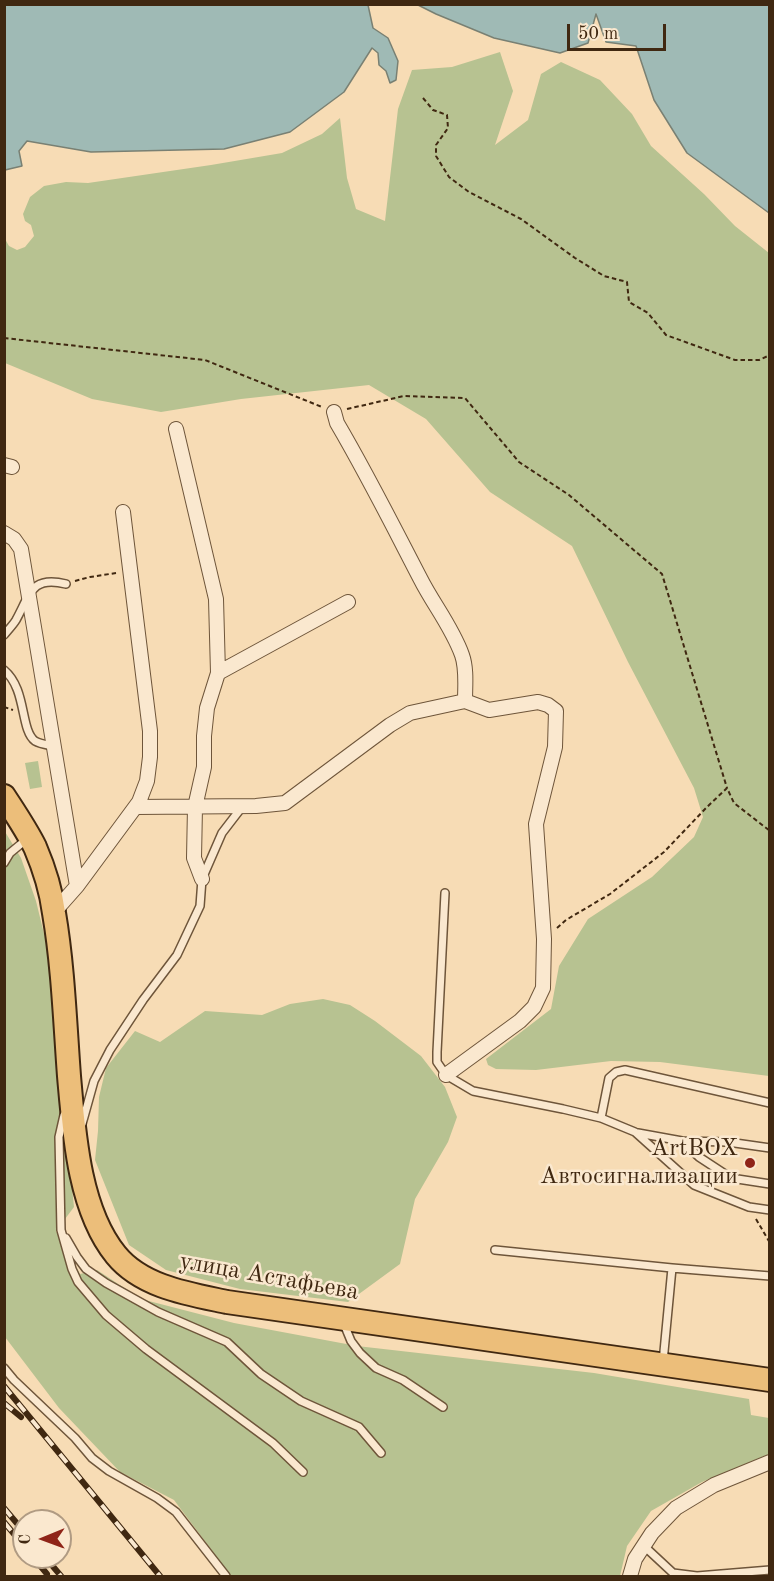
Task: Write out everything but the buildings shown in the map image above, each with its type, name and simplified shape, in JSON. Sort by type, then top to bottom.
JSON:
[{"type":"main road","name":"улица Астафьева","points":[[4,796],[35,848],[47,880],[54,912],[71,1103],[76,1145],[87,1196],[98,1228],[117,1256],[138,1274],[189,1294],[227,1302],[770,1380]]},
{"type":"street","points":[[334,412],[337,423],[463,657],[465,701]]},
{"type":"street","points":[[176,429],[216,599],[218,674],[207,708],[204,767],[195,807],[194,858],[202,879]]},
{"type":"street","points":[[54,912],[77,886],[136,807],[147,781],[150,731],[123,512]]},
{"type":"street","points":[[4,533],[14,539],[21,549],[77,886]]},
{"type":"street","points":[[218,674],[348,602]]},
{"type":"street","points":[[136,807],[242,807],[285,802],[390,725],[410,713],[465,701],[489,710],[538,702],[556,711],[555,747],[536,824],[544,939],[543,988],[534,1007],[520,1021],[446,1075]]},
{"type":"street","points":[[630,1576],[635,1559],[652,1533],[676,1508],[714,1485],[770,1462]]},
{"type":"lane","points":[[4,635],[34,587],[55,581],[66,584]]},
{"type":"lane","points":[[4,670],[14,681],[19,692],[28,733],[37,742],[53,746]]},
{"type":"lane","points":[[76,1145],[94,1081],[110,1050],[136,1010],[177,955],[200,906],[202,879],[222,833],[242,807]]},
{"type":"lane","points":[[4,863],[10,853],[29,837]]},
{"type":"lane","points":[[445,893],[437,1062],[446,1075],[473,1091],[601,1118],[635,1132],[682,1141],[728,1142],[770,1148]]},
{"type":"lane","points":[[601,1118],[609,1078],[616,1072],[625,1070],[770,1102]]},
{"type":"lane","points":[[71,1103],[65,1112],[59,1137],[61,1230],[78,1282],[106,1315],[146,1349],[273,1443],[303,1472]]},
{"type":"lane","points":[[635,1132],[694,1185],[749,1207],[770,1210]]},
{"type":"lane","points":[[682,1141],[731,1178],[770,1184]]},
{"type":"lane","points":[[61,1230],[86,1269],[106,1283],[158,1312],[226,1342],[261,1374],[301,1401],[359,1427],[381,1453]]},
{"type":"lane","points":[[495,1250],[770,1276]]},
{"type":"lane","points":[[663,1364],[672,1268]]},
{"type":"lane","points":[[342,1318],[351,1341],[376,1368],[403,1380],[443,1407]]},
{"type":"lane","points":[[4,1368],[75,1438],[92,1458],[176,1512],[226,1576]]},
{"type":"lane","points":[[644,1546],[673,1573],[697,1576],[770,1570]]},
{"type":"path","points":[[423,98],[433,110],[447,115],[448,128],[436,145],[436,156],[449,177],[469,192],[521,219],[604,276],[627,282],[629,302],[648,313],[666,335],[735,360],[759,360],[770,356]]},
{"type":"path","points":[[4,338],[205,360],[334,412],[404,396],[465,398],[519,462],[569,495],[662,574],[727,788],[734,803],[770,831]]},
{"type":"path","points":[[66,584],[90,577],[130,571]]},
{"type":"path","points":[[544,939],[566,920],[610,894],[664,852],[727,788]]},
{"type":"path","points":[[749,1207],[770,1242]]},
{"type":"green space","points":[[500,52],[513,91],[495,145],[528,120],[541,74],[561,62],[600,80],[632,114],[651,146],[735,226],[769,253],[769,1076],[660,1062],[611,1061],[536,1070],[496,1069],[488,1065],[486,1059],[551,1009],[559,966],[588,919],[652,877],[694,837],[703,817],[694,788],[628,662],[572,546],[490,492],[426,419],[369,385],[241,399],[161,412],[92,399],[5,363],[5,239],[9,246],[17,250],[25,247],[34,236],[31,225],[25,221],[23,214],[30,197],[44,186],[66,182],[88,183],[282,153],[322,134],[340,118],[347,178],[356,209],[385,221],[398,109],[412,70],[452,67]]},
{"type":"green space","points":[[38,761],[42,787],[30,789],[25,763]]},
{"type":"green space","points":[[4,830],[21,858],[36,901],[47,946],[74,1207],[56,1231],[80,1274],[97,1270],[141,1299],[234,1323],[357,1346],[594,1373],[749,1399],[751,1415],[769,1418],[769,1454],[702,1482],[651,1511],[627,1546],[620,1576],[231,1576],[174,1500],[120,1472],[59,1408],[5,1337]]},
{"type":"green space","points":[[323,999],[350,1005],[421,1056],[445,1087],[457,1117],[448,1142],[415,1199],[400,1264],[348,1302],[240,1289],[166,1270],[129,1245],[95,1160],[99,1097],[106,1068],[135,1031],[160,1042],[205,1011],[262,1015],[290,1004]]},
{"type":"water","points":[[4,5],[368,5],[373,28],[388,38],[398,61],[396,80],[390,83],[386,71],[379,65],[378,53],[372,48],[344,92],[290,132],[224,149],[91,152],[27,141],[19,151],[22,166],[5,170]]},
{"type":"water","points":[[418,5],[769,5],[769,213],[687,153],[654,100],[636,46],[606,42],[596,14],[588,43],[560,53],[494,38]]},
{"type":"railway","points":[[4,1386],[160,1576]]},
{"type":"railway","points":[[4,1403],[21,1417]]},
{"type":"railway","points":[[4,1508],[12,1518]]},
{"type":"railway","points":[[4,1522],[12,1532]]},
{"type":"railway","points":[[43,1569],[47,1574]]},
{"type":"railway","points":[[55,1569],[61,1576]]},
{"type":"place","name":"ArtBOX Автосигнализации","points":[[750,1163]]}]
